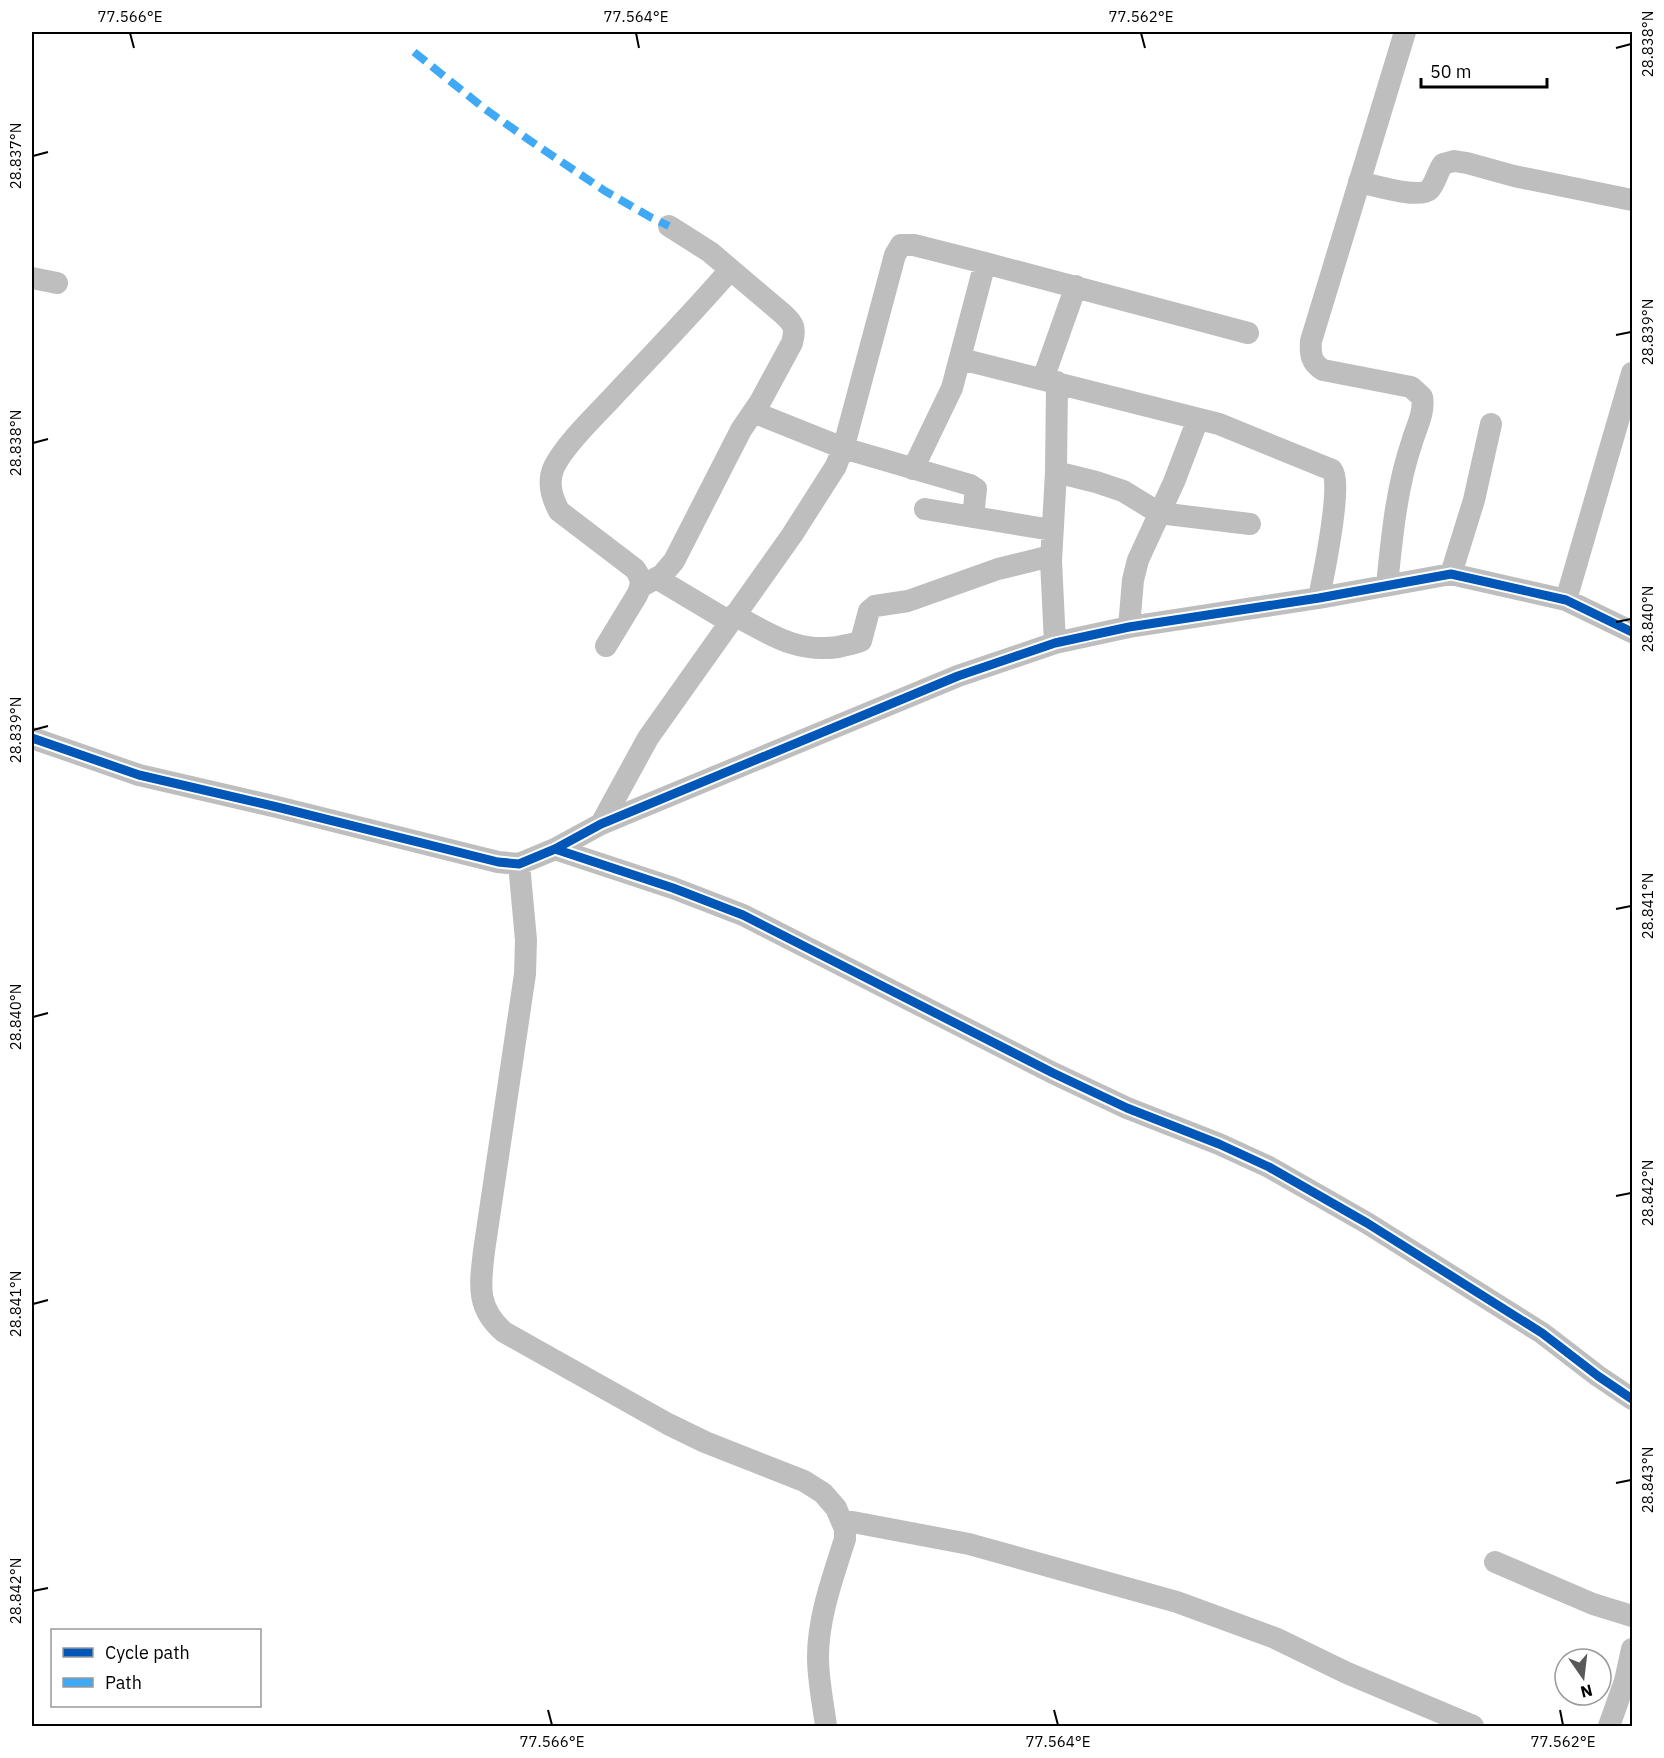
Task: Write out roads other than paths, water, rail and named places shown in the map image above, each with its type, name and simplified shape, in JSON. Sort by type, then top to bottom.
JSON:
[{"type":"street","points":[[1387,585],[1395,508],[1405,463],[1423,409],[1422,397],[1411,387],[1323,370],[1316,366],[1311,352],[1311,341],[1405,32]]},
{"type":"street","points":[[1359,182],[1412,193],[1425,192],[1431,187],[1443,165],[1454,161],[1514,176],[1632,200]]},
{"type":"street","points":[[606,646],[649,583],[669,569],[674,561],[741,430],[792,343],[795,327],[783,314],[694,240],[669,226]]},
{"type":"street","points":[[601,824],[648,738],[812,505],[836,466],[843,448],[897,249],[906,244],[914,245],[1248,333]]},
{"type":"street","points":[[913,469],[942,410],[961,359],[985,263]]},
{"type":"street","points":[[730,270],[678,330],[584,427],[558,460],[551,477],[553,497],[559,511],[635,569],[649,583],[799,646],[826,648],[861,641],[869,611],[875,606],[908,601],[998,568],[1051,556]]},
{"type":"street","points":[[32,278],[57,283]]},
{"type":"street","points":[[1055,643],[1051,556],[1056,472],[1050,380],[1076,286]]},
{"type":"street","points":[[961,359],[1219,424],[1285,452],[1326,466],[1335,472],[1335,498],[1319,598]]},
{"type":"street","points":[[1566,600],[1632,373]]},
{"type":"street","points":[[753,412],[843,448],[974,486],[976,493],[973,517]]},
{"type":"street","points":[[1129,627],[1133,580],[1138,560],[1174,482],[1198,419]]},
{"type":"street","points":[[1451,574],[1474,500],[1491,424]]},
{"type":"street","points":[[1056,472],[1096,482],[1123,492],[1159,513],[1250,524]]},
{"type":"street","points":[[925,509],[1052,530]]},
{"type":"street","points":[[32,738],[139,775],[498,862],[519,864],[555,849],[601,824],[958,676],[1055,643],[1129,627],[1319,598],[1451,574],[1566,600],[1632,632]]},
{"type":"street","points":[[555,849],[673,888],[743,915],[1053,1073],[1127,1108],[1219,1144],[1269,1167],[1367,1223],[1542,1333],[1632,1399]]},
{"type":"street","points":[[519,864],[526,940],[525,974],[484,1251],[481,1284],[486,1311],[493,1322],[504,1332],[668,1424],[705,1442],[804,1481],[823,1493],[842,1520],[845,1529],[845,1539],[821,1624],[818,1655],[826,1726]]},
{"type":"street","points":[[842,1520],[969,1544],[1177,1602],[1275,1638],[1347,1673],[1473,1726]]},
{"type":"street","points":[[1495,1562],[1593,1604],[1632,1616]]},
{"type":"street","points":[[1609,1726],[1627,1692],[1632,1649]]}]
